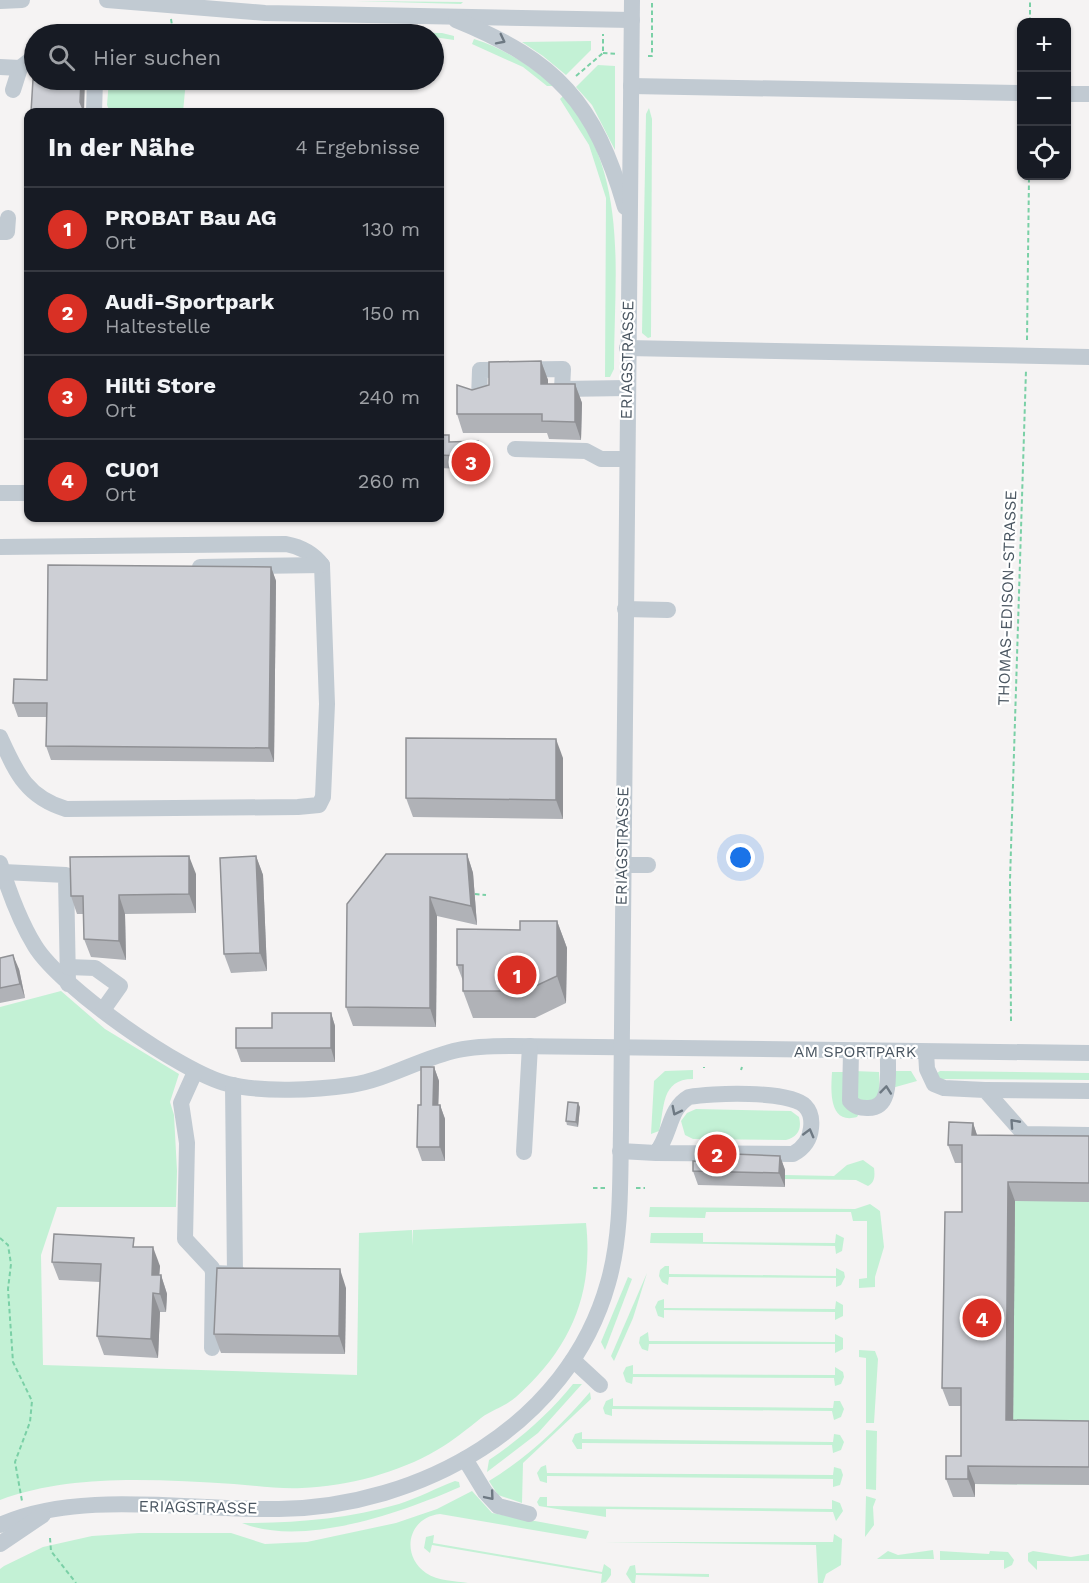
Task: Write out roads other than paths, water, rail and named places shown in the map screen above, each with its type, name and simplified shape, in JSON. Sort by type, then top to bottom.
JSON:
[{"type":"street","points":[[0,1],[22,0]]},
{"type":"street","points":[[107,0],[173,2],[265,13],[632,20]]},
{"type":"street","name":"ERIAGSTRASSE","points":[[0,1525],[18,1516],[49,1511],[123,1506],[279,1509],[348,1503],[411,1485],[465,1459],[527,1415],[551,1390],[588,1336],[605,1293],[617,1224],[620,1151],[632,0]]},
{"type":"street","points":[[448,16],[517,48],[565,86],[586,113],[603,141],[629,223]]},
{"type":"street","points":[[13,90],[20,68],[24,65]]},
{"type":"street","points":[[0,67],[20,68]]},
{"type":"street","points":[[631,86],[1017,93]]},
{"type":"street","points":[[94,108],[95,90]]},
{"type":"street","points":[[1071,94],[1089,94]]},
{"type":"street","points":[[627,348],[1089,357]]},
{"type":"street","points":[[479,398],[480,370],[562,369],[562,389],[627,388]]},
{"type":"street","points":[[515,449],[586,451],[601,459],[626,459]]},
{"type":"street","points":[[0,493],[24,494]]},
{"type":"street","points":[[0,547],[286,544],[299,546],[315,557],[322,565],[327,704],[325,783],[319,805],[66,809],[46,803],[29,790],[14,767],[0,737]]},
{"type":"street","points":[[57,548],[58,560],[62,565]]},
{"type":"street","points":[[182,567],[322,565]]},
{"type":"street","points":[[625,609],[668,610]]},
{"type":"street","points":[[622,865],[648,866]]},
{"type":"street","points":[[1,867],[66,875],[68,976],[95,968],[120,986],[103,1010]]},
{"type":"street","name":"AM SPORTPARK","points":[[1,867],[17,914],[36,947],[103,1010],[195,1072],[234,1085],[314,1088],[352,1085],[390,1076],[459,1050],[530,1046],[1089,1053]]},
{"type":"street","points":[[524,1152],[530,1046]]},
{"type":"street","points":[[851,1051],[850,1101],[859,1108],[876,1108],[886,1096],[888,1052]]},
{"type":"street","points":[[926,1052],[927,1069],[934,1084],[944,1088],[1089,1091]]},
{"type":"street","points":[[195,1072],[181,1103],[187,1143],[185,1239],[212,1268],[212,1348]]},
{"type":"street","points":[[234,1085],[236,1274]]},
{"type":"street","points":[[985,1090],[1024,1134],[1089,1135]]},
{"type":"street","points":[[620,1151],[656,1153],[793,1154],[807,1142],[811,1132],[810,1114],[804,1105],[787,1097],[689,1097],[676,1108],[667,1137],[656,1153]]},
{"type":"street","points":[[213,1273],[257,1275]]},
{"type":"street","points":[[573,1360],[600,1385]]},
{"type":"street","points":[[465,1459],[485,1492],[498,1506],[529,1514]]},
{"type":"street","points":[[0,1544],[49,1511]]},
{"type":"place","name":"Hilti Store","points":[[471,462]]},
{"type":"place","name":"PROBAT Bau AG","points":[[517,975]]},
{"type":"place","name":"Audi-Sportpark","points":[[717,1154]]},
{"type":"place","name":"CU01","points":[[982,1318]]}]
